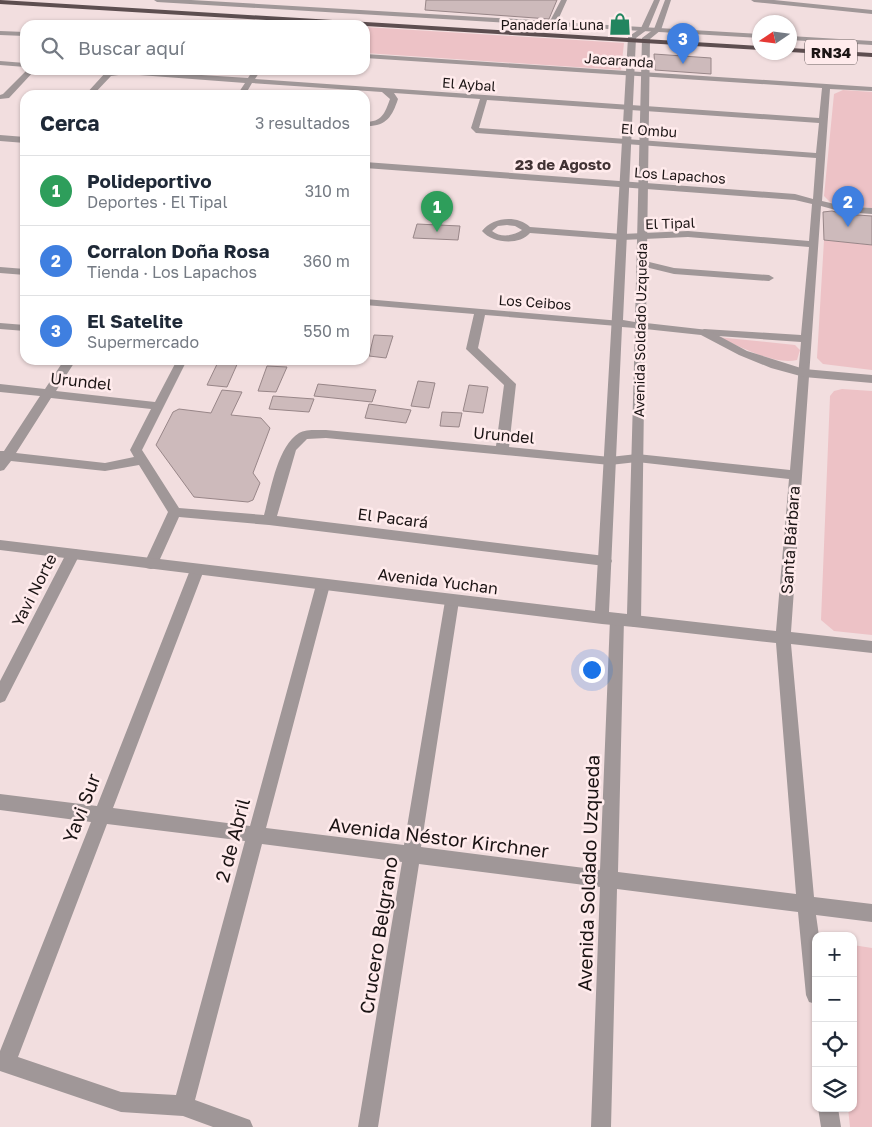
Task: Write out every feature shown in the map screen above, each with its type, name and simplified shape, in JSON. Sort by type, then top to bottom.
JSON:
[{"type":"highway","points":[[29,0],[346,20]]},
{"type":"highway","points":[[0,2],[260,20]]},
{"type":"highway","points":[[370,21],[632,38]]},
{"type":"highway","points":[[370,26],[632,38],[645,36],[752,45]]},
{"type":"highway","name":"RN34","points":[[797,48],[872,53]]},
{"type":"street","points":[[157,0],[553,22],[645,36]]},
{"type":"street","points":[[553,22],[564,0]]},
{"type":"street","points":[[645,36],[657,0]]},
{"type":"street","points":[[656,30],[668,0]]},
{"type":"street","points":[[754,0],[807,3],[872,12]]},
{"type":"street","points":[[632,38],[645,36],[656,30],[752,36]]},
{"type":"street","points":[[0,33],[20,34]]},
{"type":"street","name":"Avenida Soldado Uzqueda","points":[[601,1127],[618,620],[637,458],[645,36]]},
{"type":"street","name":"Avenida Soldado Uzqueda","points":[[618,620],[605,561],[632,38]]},
{"type":"street","points":[[797,38],[872,43]]},
{"type":"street","name":"Jacaranda","points":[[370,56],[872,89]]},
{"type":"street","points":[[0,63],[20,65]]},
{"type":"street","points":[[0,97],[6,96],[26,75]]},
{"type":"street","name":"El Aybal","points":[[94,90],[107,75]]},
{"type":"street","name":"El Aybal","points":[[159,75],[823,121]]},
{"type":"street","points":[[244,90],[254,75]]},
{"type":"street","name":"Santa Bárbara","points":[[814,977],[783,637],[814,244],[815,202],[826,86]]},
{"type":"street","points":[[370,124],[380,123],[387,119],[394,99],[391,94],[383,90]]},
{"type":"street","name":"El Ombu","points":[[484,98],[476,130],[820,156]]},
{"type":"street","points":[[0,138],[20,140]]},
{"type":"street","name":"Los Lapachos","points":[[370,165],[795,197],[843,209],[872,211]]},
{"type":"street","name":"El Tipal","points":[[527,230],[641,238],[688,234],[814,244]]},
{"type":"street","points":[[641,263],[674,271],[769,278]]},
{"type":"street","points":[[0,270],[20,272]]},
{"type":"street","name":"Los Ceibos","points":[[370,302],[704,332],[806,339]]},
{"type":"street","points":[[480,312],[472,349],[510,384],[502,451]]},
{"type":"street","points":[[0,326],[20,328]]},
{"type":"street","name":"Los Ceibos","points":[[704,332],[743,353],[775,365],[804,373],[872,380]]},
{"type":"street","points":[[0,468],[4,455],[67,365]]},
{"type":"street","points":[[151,564],[175,512],[136,450],[180,365]]},
{"type":"street","name":"Urundel","points":[[0,388],[159,406]]},
{"type":"street","name":"Urundel","points":[[269,520],[290,448],[304,435],[326,434],[610,461],[637,458],[795,474]]},
{"type":"street","points":[[4,455],[105,467],[142,460]]},
{"type":"street","name":"El Pacará","points":[[175,512],[269,520],[605,561]]},
{"type":"street","name":"Avenida Yuchan","points":[[0,545],[452,601],[872,647]]},
{"type":"street","name":"Yavi Norte","points":[[0,696],[73,554]]},
{"type":"street","name":"Yavi Sur","points":[[3,1062],[197,570]]},
{"type":"street","name":"2 de Abril","points":[[183,1106],[323,585]]},
{"type":"street","name":"Crucero Belgrano","points":[[368,1127],[452,601]]},
{"type":"street","name":"Avenida Néstor Kirchner","points":[[0,802],[872,913]]},
{"type":"street","points":[[3,1062],[121,1102],[183,1106],[243,1127]]},
{"type":"street","points":[[829,1112],[831,1127]]},
{"type":"shaded area","points":[[370,27],[624,43],[621,70],[370,53]]},
{"type":"shaded area","points":[[843,90],[872,92],[872,208],[831,203],[824,196],[834,94]]},
{"type":"shaded area","points":[[824,240],[872,245],[872,370],[823,364],[817,358]]},
{"type":"shaded area","points":[[717,337],[795,345],[800,350],[797,360],[778,360],[756,354]]},
{"type":"shaded area","points":[[842,389],[872,391],[872,635],[834,631],[821,620],[830,396],[834,391]]},
{"type":"shaded area","points":[[857,946],[872,948],[872,1127],[850,1127],[848,1112],[857,1112]]},
{"type":"building","points":[[426,0],[557,0],[549,19],[425,10]]},
{"type":"building","points":[[654,54],[711,58],[711,74],[655,70]]},
{"type":"building","points":[[832,211],[843,214],[872,216],[872,245],[824,240],[823,212]]},
{"type":"building","points":[[417,224],[460,226],[458,240],[413,238]]},
{"type":"building","points":[[374,335],[393,336],[386,358],[370,356]]},
{"type":"building","points":[[217,365],[237,365],[227,387],[207,385]]},
{"type":"building","points":[[267,366],[287,367],[276,392],[258,391]]},
{"type":"building","points":[[418,381],[435,383],[429,408],[411,406]]},
{"type":"building","points":[[318,384],[376,390],[372,402],[314,396]]},
{"type":"building","points":[[469,385],[488,387],[483,413],[463,411]]},
{"type":"building","points":[[222,390],[242,392],[231,415],[261,418],[270,428],[253,473],[260,483],[253,500],[248,502],[194,497],[156,445],[173,412],[179,409],[211,413]]},
{"type":"building","points":[[273,396],[314,399],[309,412],[269,409]]},
{"type":"building","points":[[369,404],[411,410],[406,423],[365,418]]},
{"type":"building","points":[[442,412],[462,413],[459,427],[440,426]]},
{"type":"place","name":"Panadería Luna","points":[[620,24]]},
{"type":"place","name":"El Satelite","points":[[683,64]]},
{"type":"place","name":"Corralon Doña Rosa","points":[[848,227]]},
{"type":"place","name":"Polideportivo","points":[[437,232]]},
{"type":"district","name":"23 de Agosto","points":[[563,164]]}]
